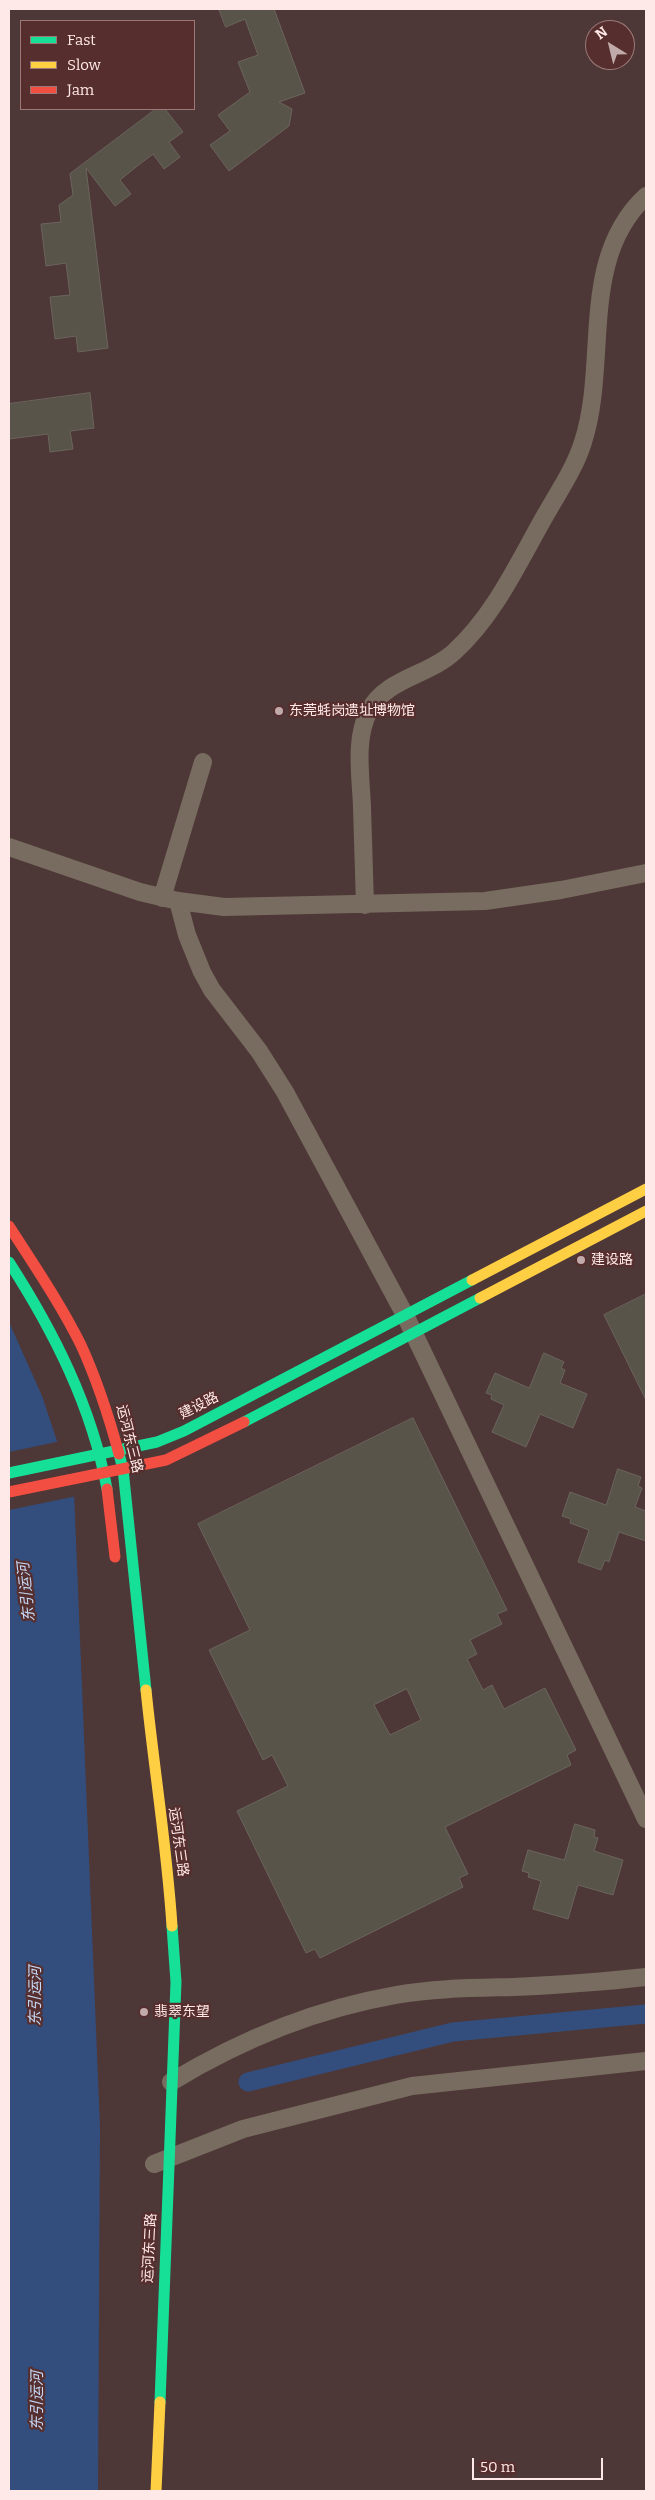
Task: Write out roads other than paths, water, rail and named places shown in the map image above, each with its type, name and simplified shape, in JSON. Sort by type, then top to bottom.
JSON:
[{"type":"street","points":[[365,905],[360,752],[364,721],[369,710],[385,691],[452,654],[484,618],[495,604],[577,458],[589,416],[603,278],[614,239],[630,214],[646,196]]},
{"type":"street","points":[[203,762],[170,899],[202,972],[212,990],[259,1052],[285,1092],[404,1315],[646,1819]]},
{"type":"street","points":[[9,847],[112,884],[170,899],[251,908],[485,901],[560,890],[646,873]]},
{"type":"street","name":"建设路","points":[[9,1473],[157,1442],[184,1431],[646,1189]]},
{"type":"street","points":[[9,1492],[166,1460],[192,1449],[646,1211]]},
{"type":"street","name":"运河东三路","points":[[9,1226],[58,1304],[81,1346],[108,1412],[123,1468],[157,1796],[169,1878],[176,1982],[171,2082],[157,2162],[156,2491]]},
{"type":"street","points":[[9,1262],[61,1351],[88,1417],[104,1472],[117,1570]]},
{"type":"street","points":[[171,2082],[213,2056],[257,2035],[303,2018],[350,2004],[398,1995],[447,1990],[578,1984],[646,1977]]},
{"type":"street","points":[[157,2162],[243,2129],[412,2086],[646,2061]]},
{"type":"water","name":"东引运河","points":[[9,1322],[42,1396],[74,1492],[100,2127],[98,2491],[9,2491]]},
{"type":"waterway","points":[[248,2082],[453,2032],[646,2014]]},
{"type":"place","name":"东莞蚝岗遗址博物馆","points":[[279,711]]},
{"type":"place","name":"建设路","points":[[581,1260]]},
{"type":"place","name":"翡翠东望","points":[[144,2012]]}]
